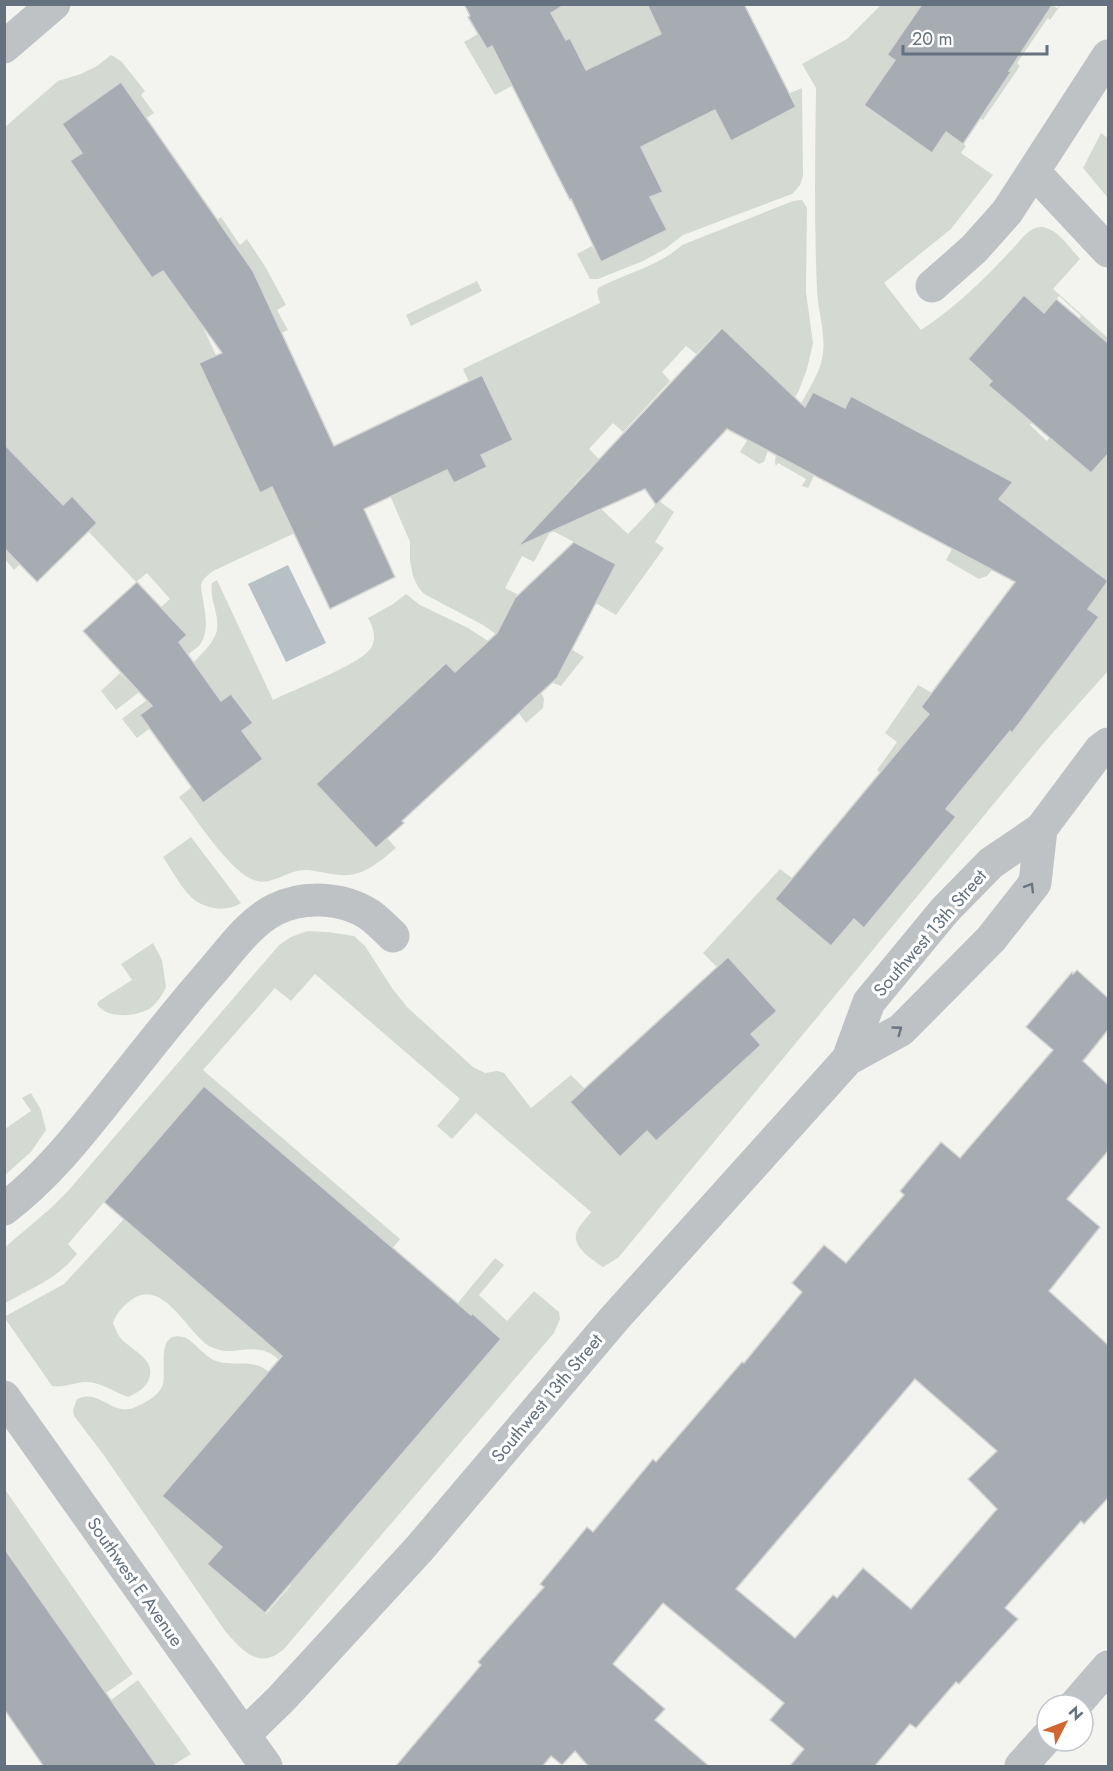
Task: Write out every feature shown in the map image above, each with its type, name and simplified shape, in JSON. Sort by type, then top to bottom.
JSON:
[{"type":"street","points":[[4,47],[54,4]]},
{"type":"street","points":[[932,286],[974,249],[1006,212],[1108,56]]},
{"type":"street","points":[[1034,172],[1108,251]]},
{"type":"street","name":"Southwest 13th Street","points":[[848,1059],[869,1002],[945,910],[991,863],[1041,829],[1100,750],[1108,744]]},
{"type":"street","name":"Southwest 13th Street","points":[[244,1735],[282,1699],[411,1558],[614,1319],[848,1059],[901,1030],[991,939],[1035,883],[1041,829]]},
{"type":"street","points":[[4,1209],[30,1190],[60,1157],[184,1003],[246,932],[272,912],[299,902],[334,901],[356,907],[370,915],[393,936]]},
{"type":"street","name":"Southwest E Avenue","points":[[4,1397],[267,1767]]},
{"type":"street","points":[[1085,1693],[1108,1667]]},
{"type":"street","points":[[1022,1767],[1035,1751]]},
{"type":"shaded area","points":[[546,5],[647,5],[655,20],[665,15],[731,140],[796,107],[790,93],[802,88],[803,176],[800,185],[792,194],[683,235],[665,249],[643,261],[598,279],[590,279],[577,254],[592,246],[602,262],[667,229],[650,197],[663,191],[586,70],[505,71],[512,86],[495,95],[464,42],[478,34],[486,49],[550,13]]},
{"type":"shaded area","points":[[881,5],[922,5],[895,60],[864,106],[932,153],[946,132],[966,146],[961,153],[993,175],[951,229],[884,283],[921,330],[971,290],[1034,228],[1042,227],[1053,231],[1080,259],[1053,289],[1108,338],[1108,343],[1098,335],[1064,336],[1081,316],[1059,296],[1044,313],[1024,296],[968,359],[992,381],[989,386],[1033,421],[1030,425],[1047,441],[1054,432],[1075,459],[1091,473],[1108,455],[1108,581],[1049,537],[999,562],[987,576],[979,579],[946,560],[952,549],[969,557],[1003,493],[851,397],[845,408],[813,392],[778,456],[814,476],[808,488],[802,486],[806,479],[778,463],[776,466],[775,458],[779,446],[817,373],[823,354],[816,265],[816,88],[802,64],[847,39]]},
{"type":"shaded area","points":[[1052,5],[1057,8],[1061,5],[1050,20],[1048,18],[1017,63],[1020,66],[983,120],[961,104],[994,98],[1011,72],[988,57],[1022,51],[1039,26],[1023,15]]},
{"type":"shaded area","points":[[111,55],[121,61],[145,91],[141,95],[154,113],[145,119],[121,82],[62,124],[143,241],[132,250],[152,278],[163,271],[184,300],[244,258],[216,221],[221,217],[240,245],[247,239],[286,305],[277,310],[288,330],[281,333],[263,295],[201,323],[216,355],[199,363],[260,492],[272,487],[295,533],[213,571],[206,577],[201,586],[206,625],[203,640],[199,646],[116,710],[101,691],[120,673],[132,685],[187,635],[161,607],[170,599],[147,573],[136,582],[88,531],[97,522],[72,497],[62,506],[5,473],[19,460],[4,444],[5,127],[58,81],[81,74],[97,66]]},
{"type":"shaded area","points":[[1101,133],[1108,138],[1108,198],[1083,168]]},
{"type":"shaded area","points":[[802,200],[807,208],[806,292],[813,343],[799,390],[771,442],[764,462],[759,464],[740,452],[757,424],[774,378],[721,328],[696,354],[686,346],[662,372],[670,381],[623,432],[613,423],[589,449],[599,459],[574,484],[628,534],[659,501],[674,512],[655,542],[664,548],[616,615],[594,602],[616,564],[551,530],[534,562],[522,556],[505,588],[517,594],[500,626],[565,660],[571,649],[584,657],[561,686],[550,682],[507,642],[483,625],[424,594],[413,576],[410,542],[386,486],[385,422],[415,485],[447,470],[454,483],[486,468],[481,455],[513,439],[482,375],[469,382],[463,369],[600,303],[598,288],[663,259],[682,245],[793,201]]},
{"type":"shaded area","points":[[477,281],[482,291],[411,326],[406,315]]},
{"type":"shaded area","points":[[4,548],[22,562],[14,570],[5,559]]},
{"type":"shaded area","points":[[288,565],[326,643],[286,662],[248,584]]},
{"type":"shaded area","points":[[217,580],[273,700],[341,669],[365,654],[371,648],[374,640],[373,629],[368,618],[406,594],[420,605],[468,628],[502,650],[538,686],[544,699],[543,708],[526,723],[518,712],[531,700],[482,647],[455,672],[445,663],[419,687],[427,695],[326,795],[376,848],[387,838],[396,848],[374,865],[355,874],[338,875],[300,870],[269,881],[257,881],[247,877],[225,857],[179,797],[192,787],[204,803],[263,759],[242,731],[253,722],[232,694],[221,701],[199,671],[140,715],[149,729],[137,738],[122,719],[192,664],[213,639],[217,629],[217,617],[211,589],[212,583]]},
{"type":"shaded area","points":[[1108,582],[1108,671],[1049,737],[618,1258],[603,1267],[584,1252],[577,1242],[577,1231],[591,1212],[476,1113],[452,1139],[437,1126],[460,1099],[315,974],[291,1001],[275,988],[203,1070],[400,1239],[393,1248],[204,1086],[68,1244],[77,1254],[70,1262],[44,1282],[5,1303],[4,1248],[68,1191],[279,945],[307,931],[354,936],[365,946],[407,1007],[473,1067],[485,1073],[497,1071],[504,1073],[531,1108],[571,1075],[585,1089],[570,1102],[620,1156],[647,1131],[656,1141],[760,1046],[751,1034],[777,1011],[728,957],[717,967],[703,953],[780,869],[792,878],[775,899],[831,946],[854,919],[864,928],[887,901],[877,892],[933,846],[956,818],[946,809],[968,782],[912,735],[880,773],[877,770],[897,742],[885,733],[918,685],[932,693],[921,708],[980,752],[1001,724],[1012,733],[1098,617],[1088,609]]},
{"type":"shaded area","points":[[191,837],[241,903],[222,909],[209,907],[196,901],[183,888],[163,857]]},
{"type":"shaded area","points":[[153,943],[162,960],[166,987],[157,1002],[143,1012],[129,1015],[114,1014],[101,1009],[97,1004],[99,1001],[132,980],[121,964]]},
{"type":"shaded area","points":[[31,1093],[41,1110],[46,1130],[31,1152],[5,1175],[5,1129],[31,1111],[22,1098]]},
{"type":"shaded area","points":[[124,1219],[282,1356],[279,1360],[261,1350],[227,1351],[209,1346],[175,1310],[155,1296],[145,1294],[127,1303],[113,1323],[123,1341],[141,1355],[149,1365],[149,1379],[143,1388],[128,1397],[92,1382],[52,1386],[4,1317],[64,1284]]},
{"type":"shaded area","points":[[495,1258],[504,1265],[479,1295],[507,1321],[534,1291],[559,1312],[560,1319],[554,1333],[284,1649],[267,1658],[259,1658],[245,1651],[225,1631],[103,1454],[74,1416],[73,1410],[77,1399],[92,1397],[126,1409],[149,1400],[162,1387],[165,1346],[168,1340],[174,1337],[187,1338],[216,1361],[257,1365],[269,1372],[222,1547],[207,1564],[266,1614],[501,1339],[457,1304]]},
{"type":"shaded area","points":[[4,1488],[133,1674],[106,1693],[5,1548]]},
{"type":"shaded area","points":[[138,1680],[191,1754],[172,1766],[158,1766],[111,1700]]},
{"type":"building","points":[[464,4],[566,4],[551,13],[566,40],[570,38],[586,70],[661,34],[647,4],[744,4],[796,107],[731,141],[715,110],[641,147],[663,192],[650,197],[667,230],[601,262],[492,46],[487,49],[468,17],[470,16]]},
{"type":"building","points":[[922,4],[1053,4],[963,144],[946,132],[932,153],[864,105],[895,60],[887,55]]},
{"type":"building","points":[[121,82],[253,271],[334,446],[482,375],[513,440],[481,455],[487,467],[454,483],[447,470],[364,509],[395,577],[330,609],[272,487],[260,493],[199,363],[222,353],[163,271],[152,278],[70,161],[82,153],[62,124]]},
{"type":"building","points":[[1024,295],[1044,313],[1056,299],[1108,343],[1108,454],[1091,473],[988,385],[992,381],[968,359]]},
{"type":"building","points":[[722,328],[805,407],[813,392],[845,408],[851,396],[1013,482],[999,499],[1108,581],[1088,609],[1099,617],[1012,733],[1010,731],[946,809],[956,817],[864,928],[854,919],[831,946],[775,899],[929,714],[921,707],[1015,582],[727,429],[656,505],[645,489],[517,547]]},
{"type":"building","points":[[4,444],[63,505],[72,496],[97,523],[37,582],[4,548]]},
{"type":"building","points":[[574,542],[616,564],[557,678],[402,821],[404,823],[376,848],[316,784],[446,663],[455,672],[497,633],[515,598]]},
{"type":"building","points":[[137,582],[187,635],[179,642],[221,701],[231,694],[253,723],[242,731],[263,759],[203,803],[140,715],[152,706],[83,631]]},
{"type":"building","points":[[728,957],[777,1011],[751,1034],[761,1045],[656,1141],[647,1131],[620,1157],[570,1102]]},
{"type":"building","points":[[1077,970],[1108,998],[1108,1030],[1083,1061],[1108,1085],[1108,1151],[1067,1199],[1100,1227],[1049,1291],[1108,1345],[1108,1498],[1084,1524],[1081,1521],[1005,1608],[1018,1619],[959,1684],[956,1682],[916,1728],[910,1724],[874,1767],[789,1767],[804,1749],[770,1720],[784,1703],[663,1603],[613,1664],[665,1709],[655,1720],[710,1767],[589,1767],[575,1751],[562,1765],[551,1756],[542,1767],[395,1767],[481,1665],[478,1662],[544,1587],[540,1584],[587,1527],[593,1532],[653,1459],[656,1462],[742,1362],[744,1363],[802,1292],[792,1283],[824,1245],[846,1263],[904,1195],[900,1191],[941,1142],[960,1158],[1053,1050],[1026,1027],[1072,972],[1073,974]],"holes":[[[915,1379],[997,1451],[968,1479],[997,1509],[911,1609],[863,1568],[837,1598],[833,1595],[795,1638],[736,1589]]]},
{"type":"building","points":[[204,1086],[501,1339],[265,1613],[207,1564],[222,1547],[162,1496],[282,1356],[104,1202]]},
{"type":"building","points":[[4,1548],[158,1767],[44,1767],[4,1709]]}]
